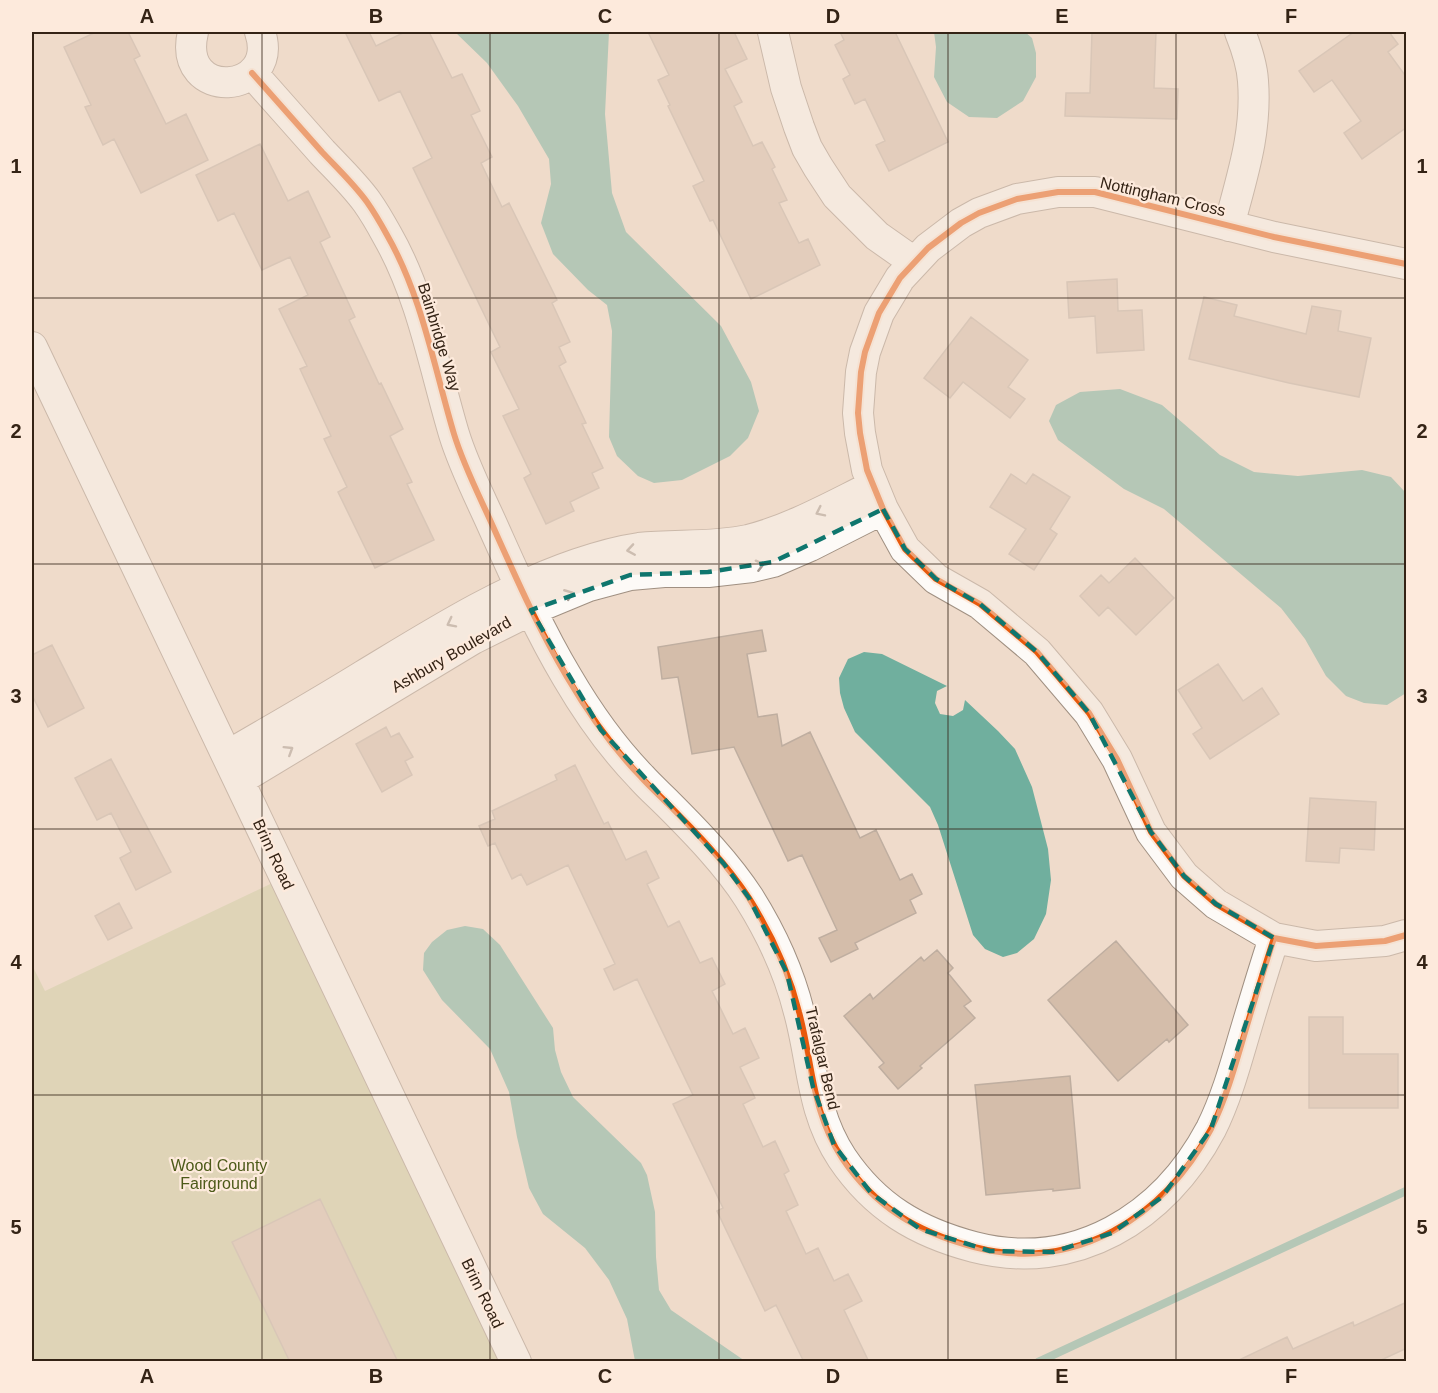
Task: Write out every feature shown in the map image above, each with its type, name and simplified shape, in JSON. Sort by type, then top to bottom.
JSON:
[{"type":"street","points":[[193,32],[190,44],[191,56],[196,68],[205,76],[229,83],[241,80],[252,73],[259,64],[263,53],[260,32]]},
{"type":"street","points":[[773,32],[786,88],[799,127],[818,167],[837,196],[877,236],[914,262]]},
{"type":"street","points":[[1229,226],[1250,144],[1253,123],[1253,79],[1240,32]]},
{"type":"street","name":"Bainbridge Way","points":[[252,73],[366,201],[388,237],[406,274],[428,334],[458,447],[526,599]]},
{"type":"street","name":"Nottingham Cross","points":[[1407,264],[1274,237],[1095,192],[1058,192],[1017,199],[979,213],[961,223],[928,248],[900,278],[879,313],[865,352],[858,413],[867,470],[905,549],[936,579],[980,604],[1037,652],[1089,713],[1116,759],[1151,832],[1184,876],[1216,904],[1274,938],[1316,946],[1385,942],[1407,935]]},
{"type":"street","name":"Brim Road","points":[[32,347],[516,1362]]},
{"type":"street","name":"Ashbury Boulevard","points":[[233,768],[473,639],[577,564],[640,548],[747,540],[878,497]]},
{"type":"street","name":"Trafalgar Bend","points":[[526,599],[566,676],[601,730],[642,778],[724,864],[748,898],[770,934],[787,973],[800,1014],[813,1087],[825,1126],[834,1144],[845,1162],[871,1193],[886,1207],[920,1229],[990,1251],[1032,1254],[1053,1252],[1093,1242],[1112,1233],[1162,1197],[1189,1165],[1211,1129],[1227,1090],[1274,938]]},
{"type":"highlighted area","points":[[883,509],[905,549],[936,579],[980,604],[1037,652],[1089,713],[1151,832],[1184,876],[1216,904],[1274,938],[1211,1129],[1162,1197],[1112,1233],[1053,1252],[990,1251],[920,1229],[871,1193],[834,1145],[813,1087],[787,973],[749,898],[724,864],[601,730],[531,610],[630,575],[708,572],[773,562]]},
{"type":"green space","name":"Wood County Fairground","points":[[285,877],[516,1361],[32,1361],[32,965],[45,991]]},
{"type":"water","points":[[455,32],[609,32],[605,114],[612,193],[626,232],[721,326],[751,382],[759,411],[748,438],[730,456],[682,480],[654,483],[638,476],[617,456],[609,437],[612,331],[607,305],[588,290],[553,254],[541,223],[551,184],[549,159],[518,106],[487,63]]},
{"type":"water","points":[[934,32],[1025,32],[1032,38],[1036,53],[1036,77],[1023,101],[997,118],[969,117],[947,102],[934,77],[936,47]]},
{"type":"water","points":[[1120,389],[1162,405],[1220,455],[1254,472],[1298,476],[1362,470],[1391,477],[1406,493],[1406,693],[1387,705],[1364,703],[1346,696],[1326,676],[1305,639],[1281,608],[1164,509],[1124,489],[1058,440],[1049,421],[1056,405],[1080,392]]},
{"type":"water","points":[[864,652],[882,654],[947,686],[937,691],[935,703],[940,714],[953,716],[963,710],[965,700],[1015,749],[1032,787],[1048,849],[1051,880],[1046,914],[1034,939],[1017,953],[1003,957],[985,949],[973,935],[938,825],[930,807],[855,732],[844,708],[839,678],[848,659]]},
{"type":"water","points":[[465,926],[483,929],[500,945],[553,1028],[555,1050],[561,1072],[573,1097],[641,1163],[647,1175],[655,1212],[659,1290],[671,1310],[745,1361],[635,1361],[627,1319],[609,1280],[585,1248],[543,1214],[529,1188],[509,1092],[490,1049],[442,1000],[423,970],[424,953],[432,942],[447,930]]},
{"type":"building","points":[[96,32],[128,32],[140,56],[134,59],[166,124],[186,114],[208,160],[141,193],[114,139],[103,145],[85,107],[91,105],[64,47]]},
{"type":"building","points":[[345,32],[369,32],[376,46],[405,32],[429,32],[452,78],[462,74],[480,111],[471,115],[492,157],[481,163],[502,207],[509,203],[557,300],[552,303],[570,342],[559,347],[566,362],[559,366],[586,423],[582,424],[603,468],[592,473],[599,488],[570,502],[574,511],[546,524],[524,478],[531,474],[503,416],[519,409],[491,352],[500,347],[413,168],[432,158],[400,91],[379,101]]},
{"type":"building","points":[[648,32],[734,32],[747,59],[725,69],[742,102],[734,106],[753,146],[762,142],[775,167],[772,169],[787,200],[779,203],[799,243],[808,239],[820,265],[751,299],[713,220],[710,221],[693,186],[704,181],[658,80],[669,75]]},
{"type":"building","points":[[840,32],[895,32],[948,142],[889,171],[876,145],[885,141],[865,99],[855,104],[843,79],[850,75],[835,45],[844,40]]},
{"type":"building","points":[[1092,32],[1156,32],[1154,88],[1178,89],[1177,119],[1065,116],[1066,93],[1090,93]]},
{"type":"building","points":[[1354,32],[1389,32],[1398,44],[1388,52],[1407,78],[1407,127],[1362,159],[1344,133],[1361,121],[1332,80],[1314,92],[1299,71]]},
{"type":"building","points":[[260,144],[288,201],[308,191],[330,237],[320,242],[355,317],[349,320],[403,429],[390,436],[412,482],[407,484],[434,540],[375,568],[338,492],[347,487],[324,439],[331,436],[300,369],[307,366],[279,309],[308,295],[290,257],[262,270],[234,213],[218,221],[196,175]]},
{"type":"building","points":[[1117,279],[1118,311],[1142,310],[1144,350],[1097,353],[1095,316],[1069,318],[1067,282]]},
{"type":"building","points":[[1204,297],[1237,305],[1234,316],[1306,334],[1312,306],[1341,311],[1338,331],[1371,338],[1359,397],[1189,359]]},
{"type":"building","points":[[971,317],[1028,360],[1008,387],[1025,399],[1010,418],[963,382],[950,398],[924,378]]},
{"type":"building","points":[[1011,474],[1026,484],[1033,474],[1070,497],[1050,529],[1057,534],[1034,570],[1009,554],[1026,529],[990,507]]},
{"type":"building","points":[[1135,558],[1174,598],[1136,635],[1108,607],[1099,616],[1080,596],[1101,575],[1109,583]]},
{"type":"building","points":[[762,630],[766,651],[747,654],[758,717],[777,714],[782,746],[810,732],[860,838],[876,830],[900,880],[912,874],[922,894],[910,900],[916,913],[855,943],[858,949],[831,962],[819,938],[837,930],[802,855],[788,861],[734,747],[692,754],[678,677],[662,679],[658,647]]},
{"type":"building","points":[[52,645],[84,708],[48,727],[32,695],[32,655]]},
{"type":"building","points":[[1218,664],[1243,701],[1262,688],[1279,714],[1210,759],[1193,734],[1202,728],[1178,690]]},
{"type":"building","points":[[386,727],[391,737],[399,733],[413,757],[405,761],[412,775],[382,792],[356,744]]},
{"type":"building","points":[[111,759],[171,872],[136,890],[120,858],[131,852],[111,813],[97,820],[75,778]]},
{"type":"building","points":[[575,765],[604,824],[608,822],[626,860],[646,851],[659,878],[647,884],[668,927],[679,921],[700,963],[712,958],[725,984],[712,991],[733,1034],[745,1028],[759,1058],[740,1067],[755,1098],[743,1104],[763,1147],[775,1141],[789,1171],[784,1174],[798,1205],[786,1211],[806,1254],[818,1248],[834,1281],[848,1274],[862,1301],[844,1310],[869,1362],[804,1362],[776,1305],[765,1311],[717,1211],[723,1208],[673,1104],[693,1095],[637,979],[614,990],[604,969],[615,964],[568,865],[527,885],[521,874],[512,879],[495,843],[488,846],[479,826],[495,819],[492,811],[557,780],[555,775]]},
{"type":"building","points":[[1310,798],[1376,802],[1374,850],[1340,848],[1339,863],[1306,861]]},
{"type":"building","points":[[119,903],[132,928],[108,940],[95,916]]},
{"type":"building","points":[[1116,941],[1188,1025],[1169,1042],[1167,1039],[1118,1081],[1048,1000]]},
{"type":"building","points":[[937,950],[953,968],[948,973],[971,1001],[964,1006],[975,1018],[920,1066],[922,1068],[898,1089],[879,1067],[884,1063],[844,1016],[870,994],[873,999],[921,957],[924,961]]},
{"type":"building","points":[[1309,1017],[1343,1017],[1343,1054],[1398,1054],[1398,1108],[1309,1108]]},
{"type":"building","points":[[1070,1076],[1080,1188],[986,1195],[975,1085]]},
{"type":"building","points":[[320,1199],[398,1362],[290,1362],[232,1242]]},
{"type":"building","points":[[1407,1302],[1407,1348],[1377,1362],[1235,1362],[1287,1337],[1293,1349],[1353,1322],[1354,1326]]},
{"type":"waterway","points":[[1038,1362],[1406,1191]]},
{"type":"cycle path","points":[[252,73],[357,189],[385,231],[399,258],[418,307],[463,459],[538,623],[575,690],[610,742],[630,766],[711,849],[740,885],[757,911],[772,939],[795,997],[818,1105],[824,1123],[842,1158],[883,1204],[934,1234],[974,1247],[1011,1253],[1047,1252],[1081,1245],[1113,1231],[1142,1212],[1168,1189],[1191,1161],[1211,1129],[1229,1085],[1274,938]]},
{"type":"cycle path","points":[[1406,264],[1274,237],[1095,192],[1058,192],[1017,199],[979,213],[961,223],[928,248],[900,278],[879,313],[865,352],[858,413],[867,470],[883,509],[905,549],[936,579],[980,604],[1037,652],[1089,713],[1117,759],[1151,832],[1184,876],[1216,904],[1274,938],[1316,946],[1385,941],[1406,935]]}]
